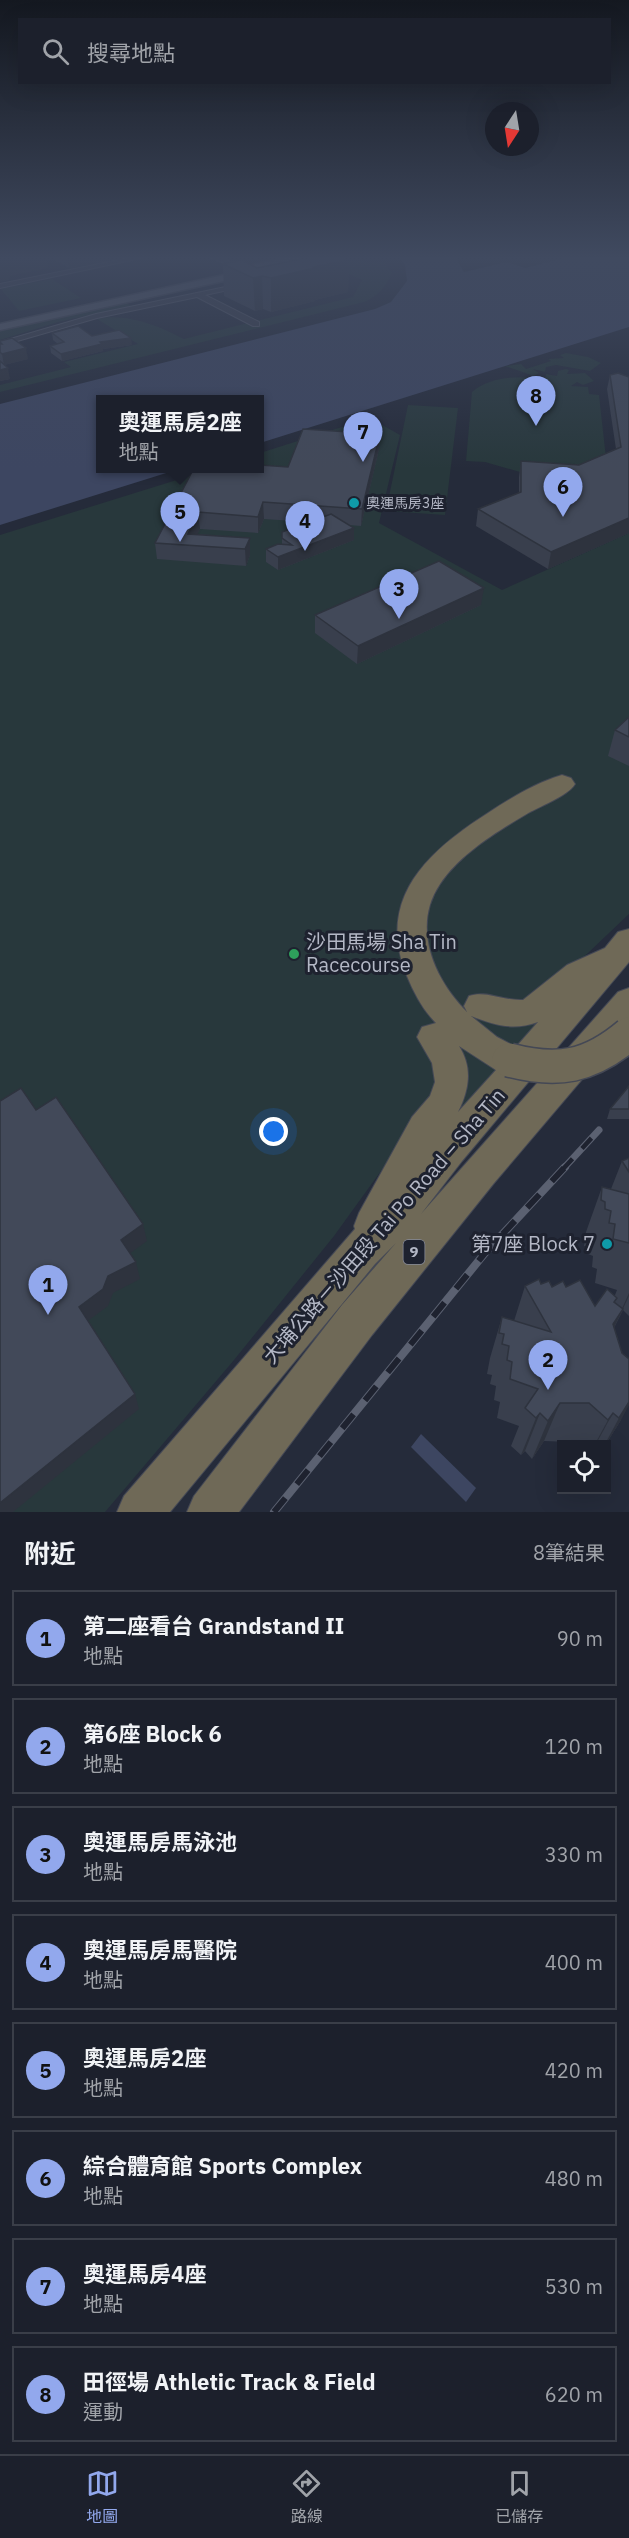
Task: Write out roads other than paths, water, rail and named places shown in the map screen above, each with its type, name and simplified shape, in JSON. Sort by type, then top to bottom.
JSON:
[{"type":"highway","points":[[562,784],[533,795],[441,862],[425,882],[416,905],[412,922],[413,947],[420,970],[434,999],[452,1021],[474,1041],[496,1054],[521,1064],[545,1068],[573,1066],[596,1059],[629,1034]]},
{"type":"highway","points":[[480,1006],[493,1011],[518,1015],[535,1011],[576,975],[624,947]]},
{"type":"highway","name":"大埔公路－沙田段 Tai Po Road – Sha Tin","points":[[140,1512],[361,1250],[392,1220],[449,1149],[624,947]]},
{"type":"highway","name":"9","points":[[210,1512],[357,1320],[481,1171],[629,1001]]},
{"type":"highway","points":[[361,1250],[425,1129],[444,1105],[452,1082],[449,1059],[434,1037]]},
{"type":"street","points":[[0,344],[56,328]]},
{"type":"water","points":[[302,328],[627,328],[264,442],[264,395],[96,395],[96,473],[166,473],[0,525],[0,404]]},
{"type":"water","points":[[421,1434],[476,1488],[466,1502],[411,1447]]},
{"type":"railway","points":[[563,1169],[599,1130]]},
{"type":"railway","points":[[274,1512],[485,1253],[565,1167]]},
{"type":"place","name":"田徑場 Athletic Track & Field","points":[[536,426]]},
{"type":"place","name":"奧運馬房4座","points":[[363,462]]},
{"type":"place","name":"奧運馬房3座","points":[[354,503]]},
{"type":"place","name":"綜合體育館 Sports Complex","points":[[563,517]]},
{"type":"place","name":"奧運馬房2座","points":[[180,542]]},
{"type":"place","name":"奧運馬房馬醫院","points":[[305,551]]},
{"type":"place","name":"奧運馬房馬泳池","points":[[399,619]]},
{"type":"place","name":"沙田馬場 Sha Tin Racecourse","points":[[294,954]]},
{"type":"place","name":"第7座 Block 7","points":[[607,1244]]},
{"type":"place","name":"第二座看台 Grandstand II","points":[[48,1315]]},
{"type":"place","name":"第6座 Block 6","points":[[548,1390]]}]
